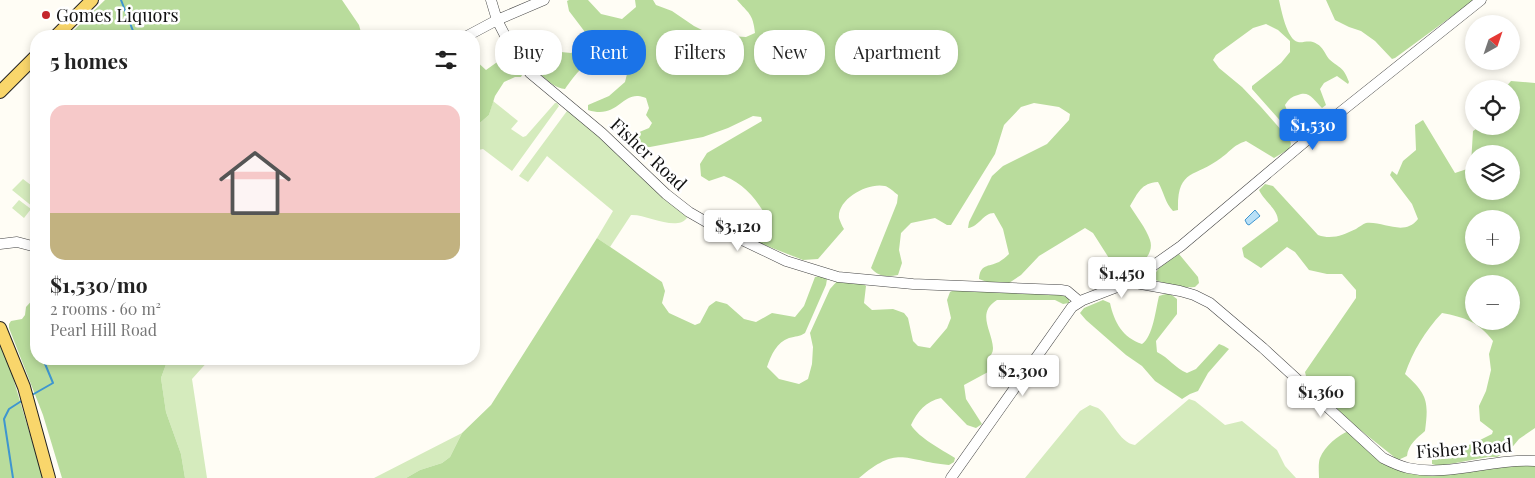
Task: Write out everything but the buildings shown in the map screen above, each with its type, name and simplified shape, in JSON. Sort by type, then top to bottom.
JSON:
[{"type":"main road","points":[[62,30],[92,0]]},
{"type":"main road","points":[[0,92],[30,62]]},
{"type":"main road","points":[[0,328],[29,402],[49,478]]},
{"type":"street","name":"Fisher Road","points":[[491,0],[497,20],[514,53],[530,73],[602,133],[660,189],[689,212],[715,227],[764,251],[801,266],[838,277],[913,284],[1061,290],[1067,291],[1080,302]]},
{"type":"street","points":[[478,30],[544,0]]},
{"type":"street","points":[[951,478],[1067,313],[1080,302],[1130,282],[1181,246],[1338,114],[1481,0]]},
{"type":"street","points":[[0,244],[17,242],[30,245]]},
{"type":"street","name":"Fisher Road","points":[[1130,282],[1180,291],[1210,303],[1309,390],[1373,450],[1389,461],[1407,468],[1435,470],[1509,461],[1535,461]]},
{"type":"green space","points":[[105,0],[342,0],[360,30],[74,30]]},
{"type":"green space","points":[[588,0],[601,14],[622,19],[636,7],[635,0],[653,0],[656,5],[672,11],[702,30],[656,30],[656,75],[744,75],[744,37],[754,33],[754,75],[825,75],[825,30],[754,30],[753,21],[749,14],[737,0],[1279,0],[1285,24],[1294,40],[1298,42],[1312,42],[1319,45],[1329,59],[1343,70],[1349,82],[1348,84],[1337,76],[1324,83],[1320,89],[1326,105],[1322,108],[1308,95],[1302,94],[1292,97],[1285,105],[1295,133],[1293,135],[1252,89],[1252,86],[1281,63],[1290,52],[1290,41],[1278,30],[1266,24],[1253,28],[1216,55],[1213,60],[1219,68],[1242,87],[1290,140],[1289,149],[1274,158],[1246,141],[1232,148],[1212,164],[1184,180],[1178,197],[1178,210],[1173,211],[1170,208],[1158,182],[1148,184],[1138,193],[1130,206],[1150,240],[1151,249],[1147,257],[1132,271],[1095,287],[1091,285],[1094,281],[1112,271],[1114,266],[1093,233],[1085,228],[1039,256],[1021,275],[1009,283],[987,282],[979,279],[983,268],[999,262],[1009,254],[1003,229],[994,213],[987,215],[968,228],[969,222],[992,176],[1003,166],[1047,144],[1069,120],[1070,114],[1059,107],[1034,103],[1021,107],[1004,125],[995,154],[951,225],[947,225],[935,218],[911,223],[901,233],[899,250],[902,263],[898,275],[887,276],[880,275],[871,268],[897,203],[898,195],[885,186],[878,185],[862,189],[848,198],[843,204],[839,218],[844,229],[818,259],[803,260],[749,239],[744,234],[754,225],[763,211],[742,186],[730,179],[724,176],[709,181],[701,176],[700,164],[707,153],[762,121],[761,117],[753,116],[703,137],[634,150],[625,144],[625,138],[649,128],[652,123],[646,115],[649,108],[646,98],[632,97],[612,109],[597,112],[588,110],[588,105],[609,96],[625,82],[627,75],[646,75],[646,30],[583,30],[569,11],[567,1]]},
{"type":"green space","points":[[1326,0],[1474,0],[1392,59],[1375,41],[1361,31],[1335,20]]},
{"type":"green space","points":[[562,52],[571,53],[572,75],[576,75],[565,89],[553,85],[542,75],[562,75]]},
{"type":"green space","points":[[480,64],[486,70],[495,64],[495,75],[522,75],[521,77],[515,77],[504,82],[495,96],[489,115],[480,123]]},
{"type":"green space","points":[[1520,82],[1535,83],[1535,428],[1519,439],[1509,451],[1497,457],[1439,466],[1432,464],[1432,455],[1472,444],[1492,434],[1493,431],[1480,421],[1479,406],[1486,391],[1491,370],[1489,354],[1493,341],[1483,330],[1520,330],[1520,275],[1465,275],[1465,319],[1442,313],[1420,342],[1405,374],[1422,393],[1427,412],[1425,431],[1411,445],[1407,456],[1398,460],[1354,425],[1307,380],[1305,372],[1356,298],[1356,290],[1342,274],[1327,274],[1309,270],[1295,252],[1287,247],[1261,268],[1244,257],[1242,248],[1278,221],[1276,213],[1259,190],[1265,184],[1273,186],[1318,235],[1333,237],[1342,235],[1366,223],[1400,228],[1412,224],[1418,219],[1412,204],[1390,175],[1392,171],[1397,175],[1403,161],[1416,150],[1415,125],[1423,120],[1455,173],[1465,170],[1465,200],[1520,200],[1520,145],[1472,145],[1473,135],[1520,135]]},
{"type":"green space","points":[[493,101],[518,121],[511,129],[523,137],[555,103],[559,106],[512,171],[483,149],[480,150],[480,123],[489,115]]},
{"type":"green space","points":[[570,110],[683,211],[687,218],[682,222],[669,223],[631,215],[610,247],[597,238],[613,211],[547,156],[528,182],[519,176],[567,111]]},
{"type":"green space","points":[[23,179],[30,184],[30,205],[12,190]]},
{"type":"green space","points":[[19,200],[30,210],[24,218],[12,208]]},
{"type":"green space","points":[[597,238],[662,282],[665,291],[662,303],[669,313],[695,325],[700,323],[709,306],[716,301],[727,304],[744,319],[756,322],[772,313],[795,317],[804,306],[815,277],[821,276],[827,279],[805,333],[789,338],[781,343],[767,367],[779,379],[799,384],[808,379],[812,364],[813,347],[810,333],[830,289],[838,280],[863,283],[866,286],[864,303],[872,310],[893,309],[904,313],[908,318],[913,341],[918,346],[930,348],[947,328],[951,318],[947,300],[950,292],[954,290],[1064,294],[1069,299],[1069,303],[1063,304],[1055,300],[997,300],[987,310],[986,316],[993,348],[989,358],[988,372],[964,385],[966,399],[982,424],[976,428],[967,425],[941,398],[936,399],[923,408],[911,425],[925,439],[955,458],[954,462],[949,465],[911,458],[893,458],[884,461],[859,478],[406,478],[420,470],[442,463],[450,457],[462,433],[491,405]]},
{"type":"green space","points":[[1179,254],[1198,277],[1199,283],[1195,287],[1173,286],[1152,278],[1159,268]]},
{"type":"green space","points":[[1169,293],[1177,299],[1177,314],[1156,341],[1157,352],[1187,373],[1196,369],[1219,344],[1229,349],[1208,373],[1198,391],[1182,399],[1155,381],[1142,366],[1126,355],[1080,313],[1084,308],[1103,300],[1110,303],[1120,328],[1130,338],[1142,344],[1149,335],[1159,296]]},
{"type":"green space","points":[[30,303],[30,365],[166,365],[161,378],[166,412],[181,454],[185,478],[62,478],[43,415],[9,328],[11,321],[22,319],[25,315],[26,307]]},
{"type":"green space","points":[[0,346],[8,361],[43,478],[0,478]]},
{"type":"green space","points":[[166,365],[205,365],[192,379],[207,478],[185,478],[181,454],[166,412],[161,378]]},
{"type":"green space","points":[[1189,399],[1195,401],[1225,425],[1242,421],[1277,450],[1285,466],[1296,478],[1025,478],[1080,411],[1090,405],[1102,412],[1124,440],[1135,445]]},
{"type":"green space","points":[[1349,431],[1377,458],[1397,469],[1520,464],[1535,465],[1535,478],[1319,478],[1319,462],[1325,449],[1341,435]]},
{"type":"green space","points":[[462,433],[450,457],[442,463],[420,470],[406,478],[374,478]]},
{"type":"water","points":[[1255,210],[1260,216],[1249,225],[1245,220]]},
{"type":"waterway","points":[[121,0],[133,30]]},
{"type":"waterway","points":[[32,395],[53,383],[46,365]]},
{"type":"waterway","points":[[13,478],[4,419],[9,409],[23,400]]},
{"type":"place","name":"Gomes Liquors","points":[[46,15]]}]
